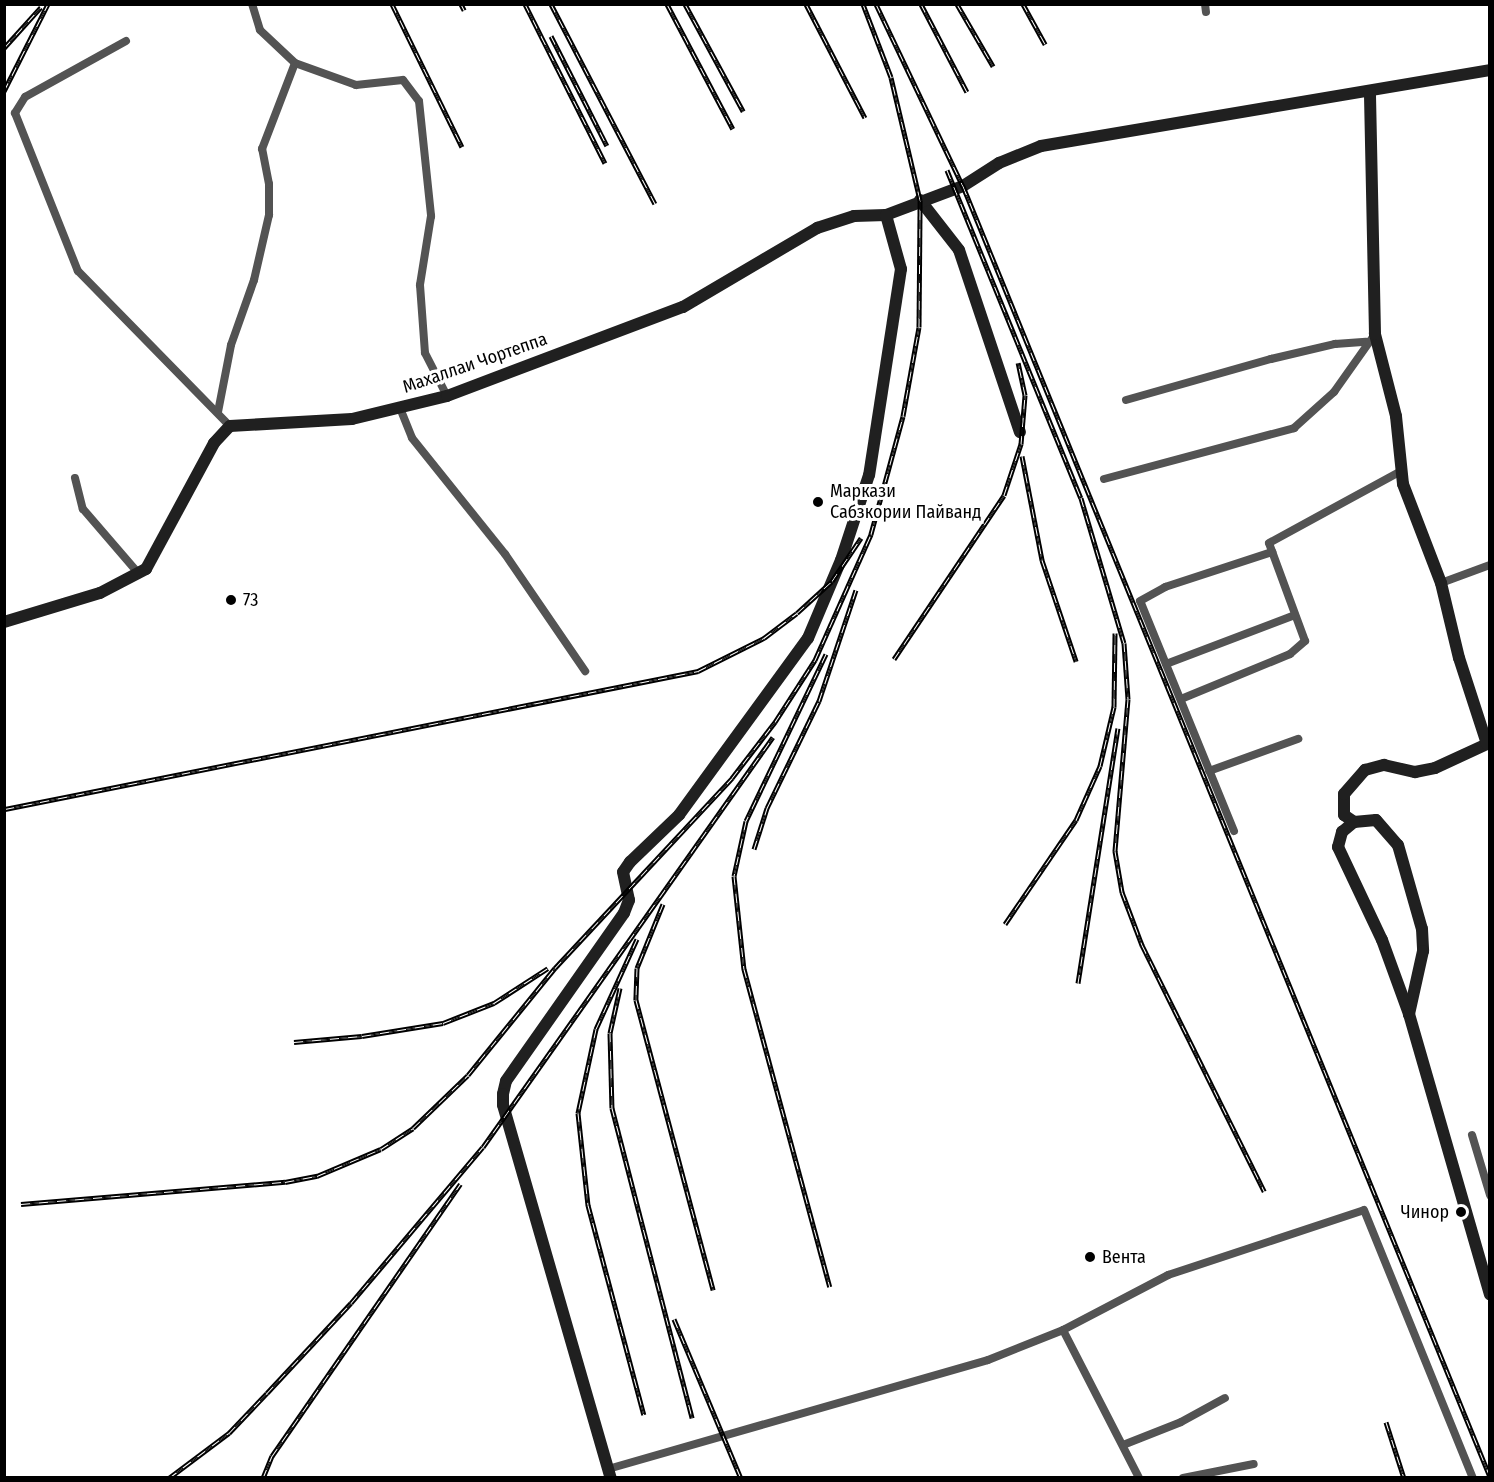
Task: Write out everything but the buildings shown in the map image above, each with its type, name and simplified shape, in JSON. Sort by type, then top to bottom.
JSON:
[{"type":"street","points":[[252,4],[260,30],[295,63],[356,85],[403,80],[419,101],[423,116],[431,216],[420,285],[425,353],[447,396]]},
{"type":"street","points":[[4,622],[100,593],[146,569],[214,443],[230,426],[78,271],[15,113],[25,97],[126,41]]},
{"type":"street","points":[[218,412],[231,345],[254,280],[269,216],[269,184],[262,149],[295,63]]},
{"type":"street","points":[[1473,1478],[1364,1210],[1168,1275],[1063,1330],[988,1360],[609,1473],[503,1105],[503,1094],[506,1082],[624,913],[629,900],[624,880],[627,867],[679,815],[808,638],[841,560],[869,475],[901,269],[886,215],[920,200],[963,186],[999,163],[1041,146],[1490,70]]},
{"type":"street","points":[[1354,822],[1344,814],[1344,794],[1365,770],[1384,765],[1416,772],[1435,768],[1488,743],[1459,658],[1442,583],[1401,471],[1396,416],[1371,338],[1370,92]]},
{"type":"street","points":[[920,200],[958,250],[1020,432]]},
{"type":"street","name":"Махаллаи Чортеппа","points":[[230,426],[352,419],[447,396],[683,307],[817,228],[854,216],[886,215]]},
{"type":"street","points":[[1126,400],[1271,359],[1371,338]]},
{"type":"street","points":[[1104,479],[1294,428],[1334,392],[1371,338]]},
{"type":"street","points":[[400,408],[411,438],[505,554],[585,671]]},
{"type":"street","points":[[1181,699],[1290,654],[1305,641],[1269,543],[1401,471]]},
{"type":"street","points":[[75,478],[83,509],[139,574]]},
{"type":"street","points":[[1234,831],[1140,601],[1165,587],[1272,552]]},
{"type":"street","points":[[1442,583],[1490,566]]},
{"type":"street","points":[[1166,664],[1295,615]]},
{"type":"street","points":[[1209,771],[1298,739]]},
{"type":"street","points":[[1409,1014],[1423,951],[1422,929],[1401,855],[1391,832],[1383,824],[1368,819],[1354,822],[1342,832],[1338,847],[1382,940],[1409,1014],[1490,1295]]},
{"type":"street","points":[[1472,1135],[1490,1195]]},
{"type":"street","points":[[1063,1330],[1139,1478]]},
{"type":"street","points":[[1123,1445],[1181,1422],[1225,1398]]},
{"type":"street","points":[[1183,1478],[1254,1464]]},
{"type":"railway","points":[[4,91],[48,4]]},
{"type":"railway","points":[[392,4],[462,147]]},
{"type":"railway","points":[[461,4],[464,10]]},
{"type":"railway","points":[[525,4],[605,163]]},
{"type":"railway","points":[[551,4],[655,204]]},
{"type":"railway","points":[[667,4],[733,129]]},
{"type":"railway","points":[[685,4],[743,111]]},
{"type":"railway","points":[[806,4],[865,118]]},
{"type":"railway","points":[[21,1204],[285,1182],[317,1176],[381,1149],[413,1128],[468,1075],[555,968],[732,778],[775,722],[815,660],[871,534],[903,416],[919,327],[920,200],[891,77],[863,4]]},
{"type":"railway","points":[[876,4],[963,186],[1490,1477]]},
{"type":"railway","points":[[921,4],[967,92]]},
{"type":"railway","points":[[957,4],[993,66]]},
{"type":"railway","points":[[1023,4],[1045,44]]},
{"type":"railway","points":[[4,48],[41,7]]},
{"type":"railway","points":[[551,36],[607,146]]},
{"type":"railway","points":[[947,170],[1081,498],[1124,643],[1128,699],[1115,851],[1122,892],[1142,945],[1264,1191]]},
{"type":"railway","points":[[894,659],[1004,495],[1021,444],[1025,395],[1018,363]]},
{"type":"railway","points":[[1022,456],[1042,560],[1076,661]]},
{"type":"railway","points":[[5,809],[698,671],[764,638],[797,613],[832,581],[861,538]]},
{"type":"railway","points":[[754,849],[767,808],[819,701],[856,590]]},
{"type":"railway","points":[[1005,924],[1076,820],[1100,766],[1114,707],[1115,633]]},
{"type":"railway","points":[[826,654],[746,821],[734,876],[744,969],[830,1287]]},
{"type":"railway","points":[[1078,983],[1118,728]]},
{"type":"railway","points":[[169,1478],[229,1433],[267,1393],[351,1303],[483,1147],[773,737]]},
{"type":"railway","points":[[663,904],[637,968],[636,1000],[713,1290]]},
{"type":"railway","points":[[637,939],[596,1029],[578,1113],[588,1205],[644,1415]]},
{"type":"railway","points":[[294,1042],[362,1036],[443,1023],[494,1003],[548,968]]},
{"type":"railway","points":[[620,988],[610,1033],[612,1108],[692,1418]]},
{"type":"railway","points":[[263,1478],[272,1456],[460,1184]]},
{"type":"railway","points":[[674,1319],[741,1478]]},
{"type":"railway","points":[[1386,1422],[1404,1478]]},
{"type":"place","name":"Маркази Сабзкории Пайванд","points":[[818,502]]},
{"type":"place","name":"73","points":[[231,600]]},
{"type":"place","name":"Чинор","points":[[1461,1212]]},
{"type":"place","name":"Вента","points":[[1090,1257]]}]
